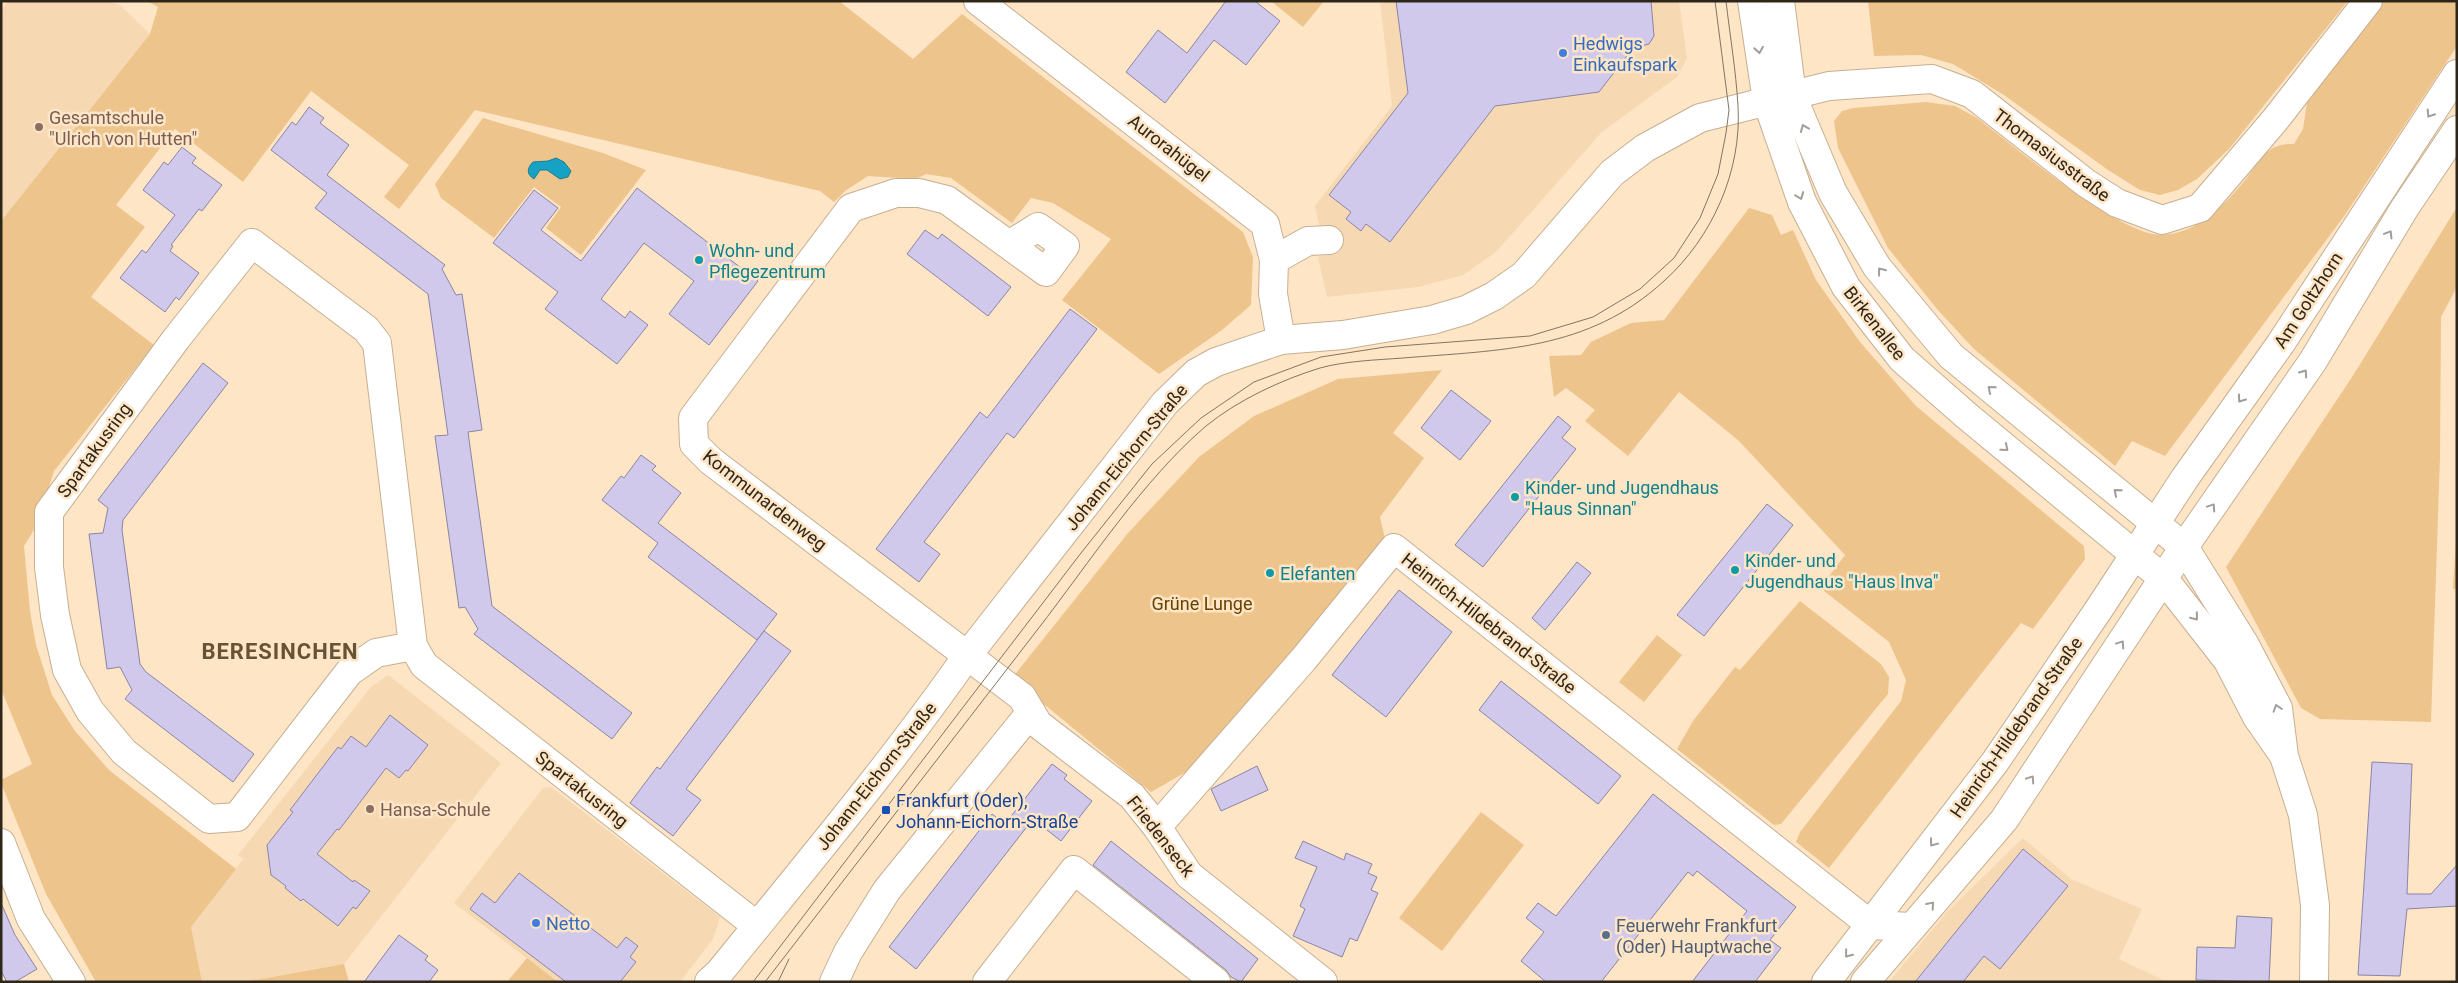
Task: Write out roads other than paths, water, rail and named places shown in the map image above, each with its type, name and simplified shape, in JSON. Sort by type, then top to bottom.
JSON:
[{"type":"street","name":"Aurorahügel","points":[[978,1],[1265,224],[1274,260],[1273,294],[1281,340]]},
{"type":"street","name":"Birkenallee","points":[[1752,1],[1779,98],[1802,202],[1846,287],[1902,358],[1967,416],[2164,579],[2228,661],[2257,717],[2284,756]]},
{"type":"street","name":"Birkenallee","points":[[1780,1],[1779,98],[1877,267],[1951,356],[2184,547],[2245,645],[2278,708],[2284,756]]},
{"type":"street","name":"Thomasiusstraße","points":[[1779,98],[1828,86],[1932,79],[1972,94],[2086,183],[2117,203],[2162,220],[2200,208],[2276,120],[2368,1]]},
{"type":"street","name":"Am Goltzhorn","points":[[2154,523],[2281,343],[2457,74]]},
{"type":"street","name":"Johann-Eichorn-Straße","points":[[709,982],[719,973],[757,926],[1165,404],[1196,373],[1216,362],[1281,340],[1343,335],[1432,320],[1466,310],[1494,296],[1524,275],[1612,172],[1645,148],[1700,118],[1779,98]]},
{"type":"street","name":"Am Goltzhorn","points":[[2184,547],[2313,361],[2404,209],[2457,130]]},
{"type":"street","name":"Kommunardenweg","points":[[967,656],[711,461],[694,444],[693,418],[852,208],[896,193],[919,193],[947,200],[1009,245]]},
{"type":"street","points":[[1274,260],[1308,242],[1329,240]]},
{"type":"street","name":"Spartakusring","points":[[413,646],[376,653],[349,672],[237,817],[210,819],[124,752],[90,711],[68,670],[54,615],[48,567],[49,512],[176,339],[252,243],[366,329],[376,343],[413,646],[424,665],[757,926]]},
{"type":"street","name":"Heinrich-Hildebrand-Straße","points":[[1826,982],[1995,762],[2134,556],[2154,523]]},
{"type":"street","points":[[1865,982],[2004,820],[2184,547]]},
{"type":"street","name":"Heinrich-Hildebrand-Straße","points":[[1157,827],[1303,660],[1394,548],[1871,925]]},
{"type":"street","name":"Friedenseck","points":[[967,656],[1022,696],[1038,724],[1132,796],[1157,827],[1189,875],[1318,980]]},
{"type":"street","points":[[834,982],[848,952],[887,890],[1031,712]]},
{"type":"street","points":[[2284,756],[2303,814],[2315,905],[2314,982]]},
{"type":"street","points":[[1,844],[32,919],[71,982]]},
{"type":"street","points":[[987,982],[1074,870],[1216,982]]},
{"type":"street","points":[[1871,925],[1912,927]]},
{"type":"water","points":[[556,158],[564,162],[571,171],[568,177],[560,179],[547,170],[540,170],[534,179],[530,175],[529,169],[533,162],[548,161]]},
{"type":"tram line","points":[[753,982],[1081,553],[1152,464],[1201,418],[1254,382],[1321,357],[1385,347],[1530,336],[1593,317],[1640,289],[1674,258],[1700,218],[1718,174],[1726,133],[1729,110],[1715,1]]},
{"type":"tram line","points":[[765,982],[1118,523],[1160,471],[1206,426],[1246,399],[1290,378],[1320,368],[1361,361],[1508,349],[1574,334],[1605,321],[1635,304],[1664,281],[1681,264],[1710,224],[1729,179],[1735,155],[1738,106],[1726,1]]},
{"type":"tram line","points":[[778,982],[789,959]]},
{"type":"place","name":"Hedwigs Einkaufspark","points":[[1563,53]]},
{"type":"place","name":"Gesamtschule \"Ulrich von Hutten\"","points":[[39,127]]},
{"type":"place","name":"Wohn- und Pflegezentrum","points":[[699,260]]},
{"type":"place","name":"Kinder- und Jugendhaus \"Haus Sinnan\"","points":[[1515,497]]},
{"type":"place","name":"Kinder- und Jugendhaus \"Haus Inva\"","points":[[1735,570]]},
{"type":"place","name":"Elefanten","points":[[1270,573]]},
{"type":"place","name":"Hansa-Schule","points":[[370,809]]},
{"type":"place","name":"Frankfurt (Oder), Johann-Eichorn-Straße","points":[[886,810]]},
{"type":"place","name":"Netto","points":[[536,923]]},
{"type":"place","name":"Feuerwehr Frankfurt (Oder) Hauptwache","points":[[1606,935]]},
{"type":"district","name":"BERESINCHEN","points":[[280,651]]},
{"type":"park label","name":"Grüne Lunge","points":[[1202,603]]}]
